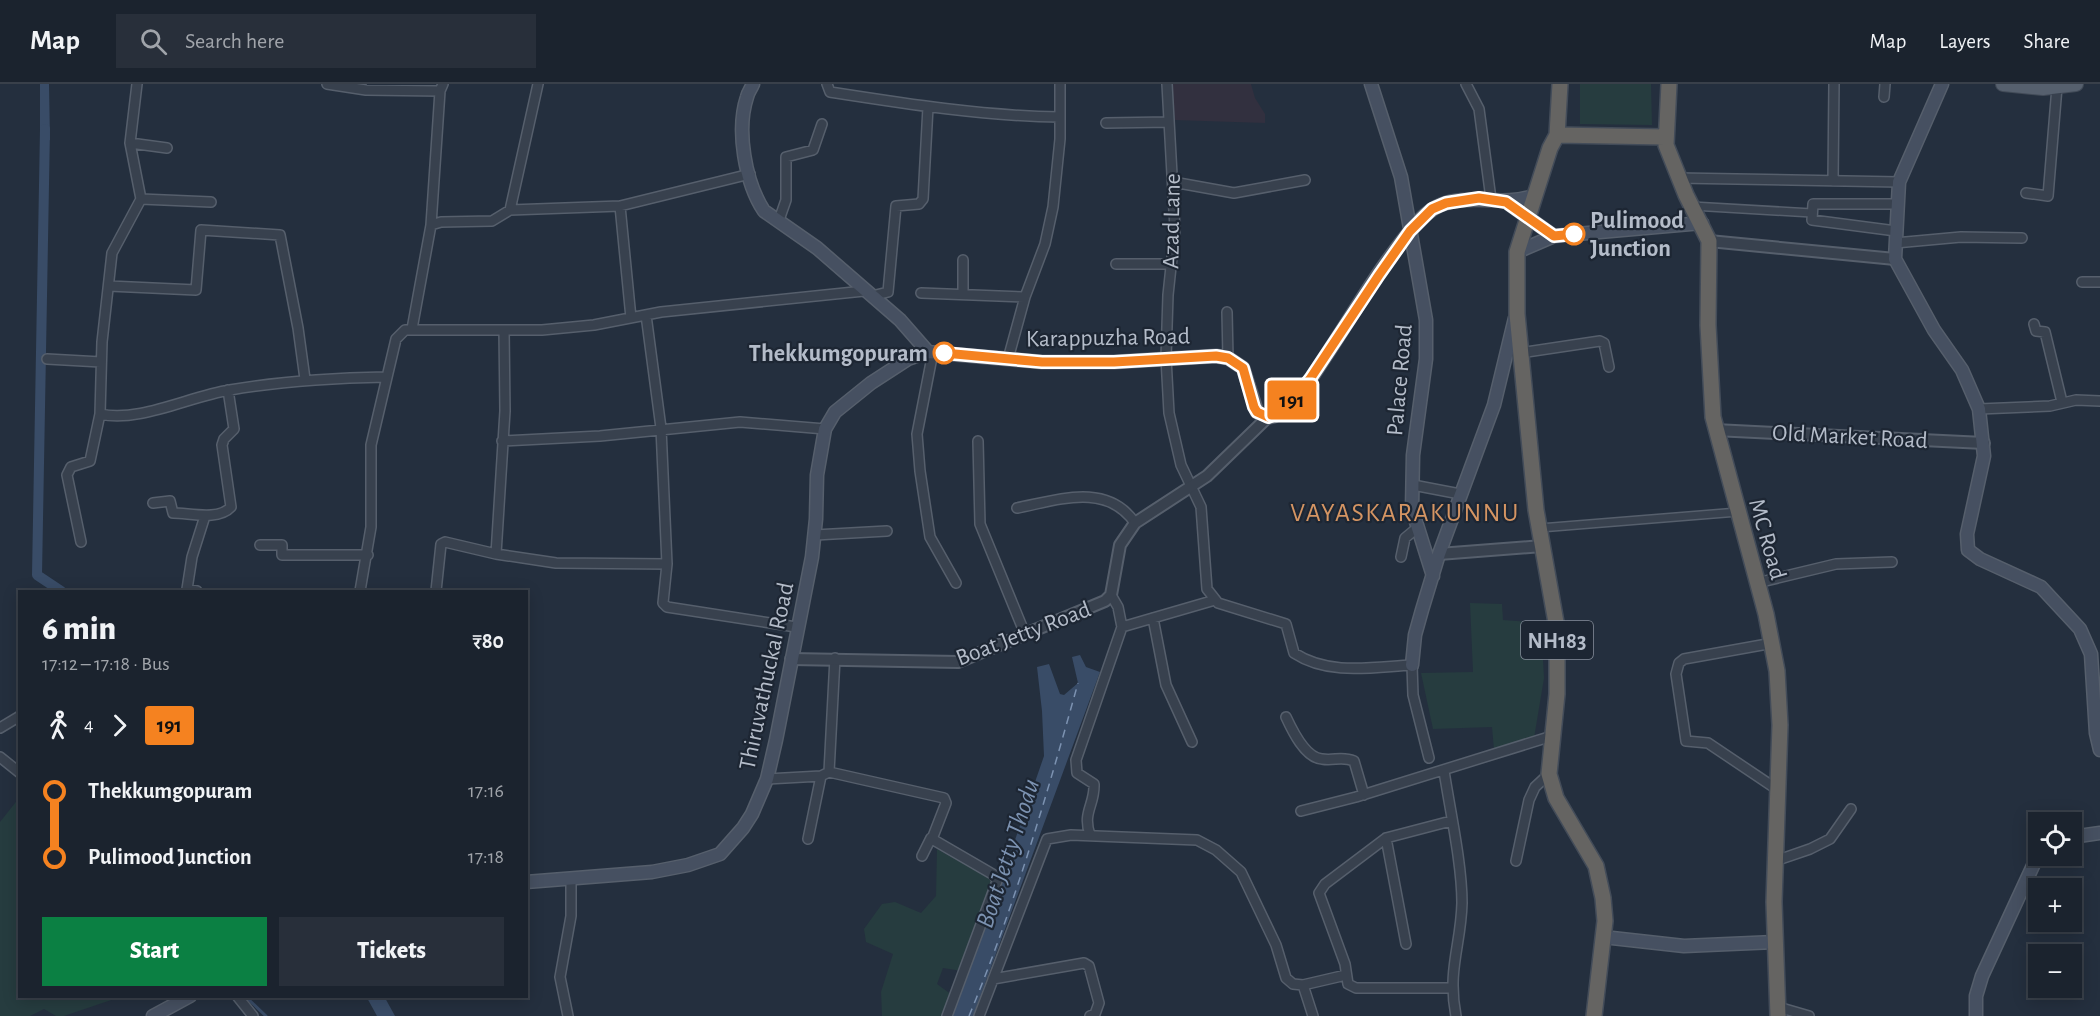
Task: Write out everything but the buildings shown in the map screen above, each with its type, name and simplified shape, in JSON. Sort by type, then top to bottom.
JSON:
[{"type":"highway","name":"NH183","points":[[1560,84],[1557,135],[1533,196],[1517,252],[1516,314],[1542,546],[1557,628],[1557,694],[1548,774],[1556,798],[1596,866],[1603,898],[1603,937],[1594,1016]]},
{"type":"highway","name":"MC Road","points":[[1669,84],[1665,137],[1678,178],[1709,241],[1709,386],[1715,430],[1773,643],[1780,725],[1775,861],[1778,1012]]},
{"type":"highway","points":[[1557,135],[1665,137]]},
{"type":"main road","points":[[753,84],[747,95],[743,130],[750,174],[758,202],[764,211],[779,220],[900,320],[931,352]]},
{"type":"main road","name":"Palace Road","points":[[1371,84],[1401,177],[1426,320],[1426,358],[1413,454],[1412,509],[1433,576]]},
{"type":"main road","points":[[1942,84],[1899,182],[1895,259],[1934,330],[1962,370],[1979,409],[1984,443],[1983,466],[1967,534],[1968,550],[1980,559],[2050,593],[2080,629],[2090,646],[2097,690],[2096,733],[2100,750]]},
{"type":"main road","points":[[2003,84],[2057,87],[2076,84]]},
{"type":"main road","points":[[1228,358],[1243,368],[1257,412],[1268,417],[1284,410],[1310,379],[1410,231],[1438,205],[1479,198],[1506,202],[1533,196]]},
{"type":"main road","points":[[1506,202],[1526,219],[1554,236]]},
{"type":"main road","points":[[1517,252],[1554,236],[1702,223]]},
{"type":"main road","points":[[1413,665],[1414,635],[1439,554],[1494,405],[1516,314]]},
{"type":"main road","name":"Karappuzha Road","points":[[931,352],[1008,359],[1086,362],[1216,356],[1228,358]]},
{"type":"main road","name":"Thiruvathuckal Road","points":[[528,882],[652,872],[713,858],[743,828],[767,779],[815,535],[817,475],[825,429],[835,412],[859,392],[908,359],[931,352]]},
{"type":"main road","points":[[2082,836],[2100,833]]},
{"type":"main road","points":[[1976,1016],[1976,996],[1982,976],[2033,866]]},
{"type":"main road","points":[[1603,937],[1684,946],[1775,942]]},
{"type":"main road","points":[[153,1016],[186,998]]},
{"type":"street","points":[[81,542],[67,475],[71,467],[90,461],[100,414],[101,362],[112,253],[141,199],[130,143],[137,84]]},
{"type":"street","points":[[327,84],[366,90],[441,88],[431,225],[412,329]]},
{"type":"street","points":[[510,210],[538,84]]},
{"type":"street","points":[[827,84],[830,92],[928,107],[1060,117]]},
{"type":"street","points":[[1008,359],[1025,297],[1045,244],[1053,207],[1060,117],[1060,84]]},
{"type":"street","name":"Azad Lane","points":[[1167,84],[1175,229],[1166,358],[1169,413],[1181,465],[1201,507],[1207,589],[1215,600]]},
{"type":"street","points":[[1466,84],[1479,109],[1491,199]]},
{"type":"street","points":[[1833,181],[1834,84]]},
{"type":"street","points":[[1884,97],[1885,84]]},
{"type":"street","points":[[2026,193],[2048,196],[2057,87]]},
{"type":"street","points":[[360,590],[371,527],[371,445],[396,339],[405,330],[504,330],[594,326],[646,315],[737,303],[888,292],[896,206],[920,204],[923,199],[928,107]]},
{"type":"street","points":[[1106,123],[1169,122]]},
{"type":"street","points":[[779,220],[786,200],[786,157],[813,150],[822,124]]},
{"type":"street","points":[[130,143],[166,148]]},
{"type":"street","points":[[431,225],[441,222],[492,221],[510,210],[620,206],[750,174]]},
{"type":"street","points":[[1678,178],[1899,182]]},
{"type":"street","points":[[1173,182],[1234,193],[1305,180]]},
{"type":"street","points":[[141,199],[210,202]]},
{"type":"street","points":[[1897,204],[1813,204],[1812,220],[1895,237],[2022,238]]},
{"type":"street","points":[[620,206],[631,318]]},
{"type":"street","points":[[1692,206],[1812,213]]},
{"type":"street","points":[[109,286],[196,290],[201,230],[280,235],[298,328],[305,379]]},
{"type":"street","points":[[1709,241],[1895,259]]},
{"type":"street","points":[[963,260],[963,293]]},
{"type":"street","points":[[1116,264],[1172,264]]},
{"type":"street","points":[[2082,282],[2100,282]]},
{"type":"street","points":[[921,293],[1025,297]]},
{"type":"street","points":[[1227,312],[1228,358]]},
{"type":"street","points":[[646,315],[661,428],[667,564],[663,603],[667,608],[796,627]]},
{"type":"street","points":[[2034,324],[2037,331],[2045,332],[2062,402]]},
{"type":"street","points":[[496,554],[505,411],[504,330]]},
{"type":"street","points":[[1520,353],[1600,341],[1604,344],[1609,367]]},
{"type":"street","points":[[931,352],[917,434],[920,471],[930,537],[956,583]]},
{"type":"street","points":[[47,359],[101,362]]},
{"type":"street","points":[[100,414],[126,417],[228,390],[305,379],[386,377]]},
{"type":"street","points":[[153,503],[170,501],[173,513],[205,516],[228,511],[231,507],[222,445],[224,439],[234,429],[228,390]]},
{"type":"street","points":[[1979,409],[2100,401]]},
{"type":"street","name":"Boat Jetty Road","points":[[791,659],[958,662],[1105,601],[1111,596],[1120,545],[1135,523],[1207,476],[1268,417]]},
{"type":"street","points":[[502,441],[600,436],[661,428],[740,422],[825,429]]},
{"type":"street","name":"Old Market Road","points":[[1715,430],[1984,443]]},
{"type":"street","points":[[978,441],[980,524],[1025,634]]},
{"type":"street","points":[[1413,485],[1460,495]]},
{"type":"street","points":[[1017,508],[1080,496],[1095,497],[1126,511],[1135,523]]},
{"type":"street","points":[[1540,528],[1738,512]]},
{"type":"street","points":[[190,590],[192,557],[205,516]]},
{"type":"street","points":[[1401,557],[1406,538],[1417,528]]},
{"type":"street","points":[[815,535],[887,531]]},
{"type":"street","points":[[436,590],[441,544],[445,543],[556,563],[667,564]]},
{"type":"street","points":[[260,545],[282,545],[282,555],[368,555]]},
{"type":"street","points":[[1439,554],[1542,546]]},
{"type":"street","points":[[1757,583],[1836,564],[1892,562]]},
{"type":"street","points":[[1090,835],[1086,814],[1094,792],[1094,784],[1077,773],[1076,760],[1122,627],[1118,607],[1111,596]]},
{"type":"street","points":[[1122,627],[1215,600],[1237,610],[1286,624],[1294,653],[1303,659],[1325,666],[1352,669],[1413,665],[1413,695],[1429,758]]},
{"type":"street","points":[[1153,618],[1166,685],[1192,742]]},
{"type":"street","points":[[1773,643],[1684,659],[1679,663],[1676,674],[1686,741],[1708,743],[1778,790]]},
{"type":"street","points":[[808,839],[825,774],[835,658]]},
{"type":"street","points":[[0,728],[18,717]]},
{"type":"street","points":[[1286,717],[1294,734],[1313,756],[1320,759],[1345,757],[1354,761],[1364,795]]},
{"type":"street","points":[[1301,811],[1364,795],[1552,736]]},
{"type":"street","points":[[1,760],[18,772]]},
{"type":"street","points":[[1444,771],[1462,901],[1451,988],[1456,1016]]},
{"type":"street","points":[[767,779],[825,774],[944,798],[946,803],[922,856]]},
{"type":"street","points":[[1516,861],[1529,800],[1535,787],[1548,774]]},
{"type":"street","points":[[1775,861],[1830,839],[1851,809]]},
{"type":"street","points":[[1451,821],[1386,838],[1325,884],[1319,892],[1345,964],[1348,984],[1356,988],[1451,988]]},
{"type":"street","points":[[979,1016],[1047,839],[1056,835],[1197,840],[1216,850],[1241,872],[1276,945],[1286,978],[1293,984],[1303,985],[1346,975]]},
{"type":"street","points":[[931,838],[993,875],[997,881],[947,1016]]},
{"type":"street","points":[[1386,838],[1406,944]]},
{"type":"street","points":[[568,1016],[560,977],[571,916],[571,879]]},
{"type":"street","points":[[993,979],[1084,963],[1089,966],[1099,1003],[1095,1014],[1090,1016]]},
{"type":"street","points":[[1303,985],[1313,1016]]},
{"type":"street","points":[[239,998],[253,1016]]},
{"type":"street","points":[[1778,1012],[1809,1016]]},
{"type":"shaded area","points":[[1171,84],[1251,84],[1255,98],[1265,114],[1265,123],[1173,120]]},
{"type":"green space","points":[[1580,84],[1651,84],[1652,125],[1580,124]]},
{"type":"green space","points":[[1470,603],[1502,604],[1503,620],[1541,623],[1544,678],[1534,738],[1494,750],[1492,727],[1433,729],[1421,673],[1473,672]]},
{"type":"green space","points":[[18,799],[18,998],[117,998],[64,1016],[56,1016],[44,1009],[30,1016],[0,1016],[0,822]]},
{"type":"green space","points":[[937,849],[994,881],[962,971],[943,968],[937,984],[952,995],[944,1016],[882,1016],[881,992],[893,954],[866,942],[864,929],[882,904],[895,902],[921,913],[936,896]]},
{"type":"water","points":[[40,84],[49,84],[50,140],[40,142]]},
{"type":"water","points":[[1080,655],[1086,667],[1100,672],[973,1016],[951,1016],[986,924],[1044,756],[1037,667],[1049,664],[1060,694],[1064,695],[1078,683],[1072,657]]},
{"type":"water","points":[[367,998],[385,998],[395,1016],[377,1016]]},
{"type":"waterway","points":[[45,129],[37,575],[60,590]]},
{"type":"waterway","points":[[247,998],[266,1016]]},
{"type":"ferry route","points":[[969,1016],[1001,934],[1029,851],[1078,683]]},
{"type":"bus line","name":"191","points":[[944,353],[1042,362],[1114,362],[1221,356],[1234,361],[1246,372],[1257,412],[1263,416],[1274,416],[1284,410],[1310,379],[1410,231],[1418,221],[1438,205],[1479,198],[1506,202],[1526,219],[1554,236],[1574,234]]},
{"type":"place","name":"Pulimood Junction","points":[[1574,234]]},
{"type":"place","name":"Thekkumgopuram","points":[[944,353]]},
{"type":"district","name":"VAYASKARAKUNNU","points":[[1405,512]]},
{"type":"water label","name":"Boat Jetty Thodu","points":[[1007,853]]}]
